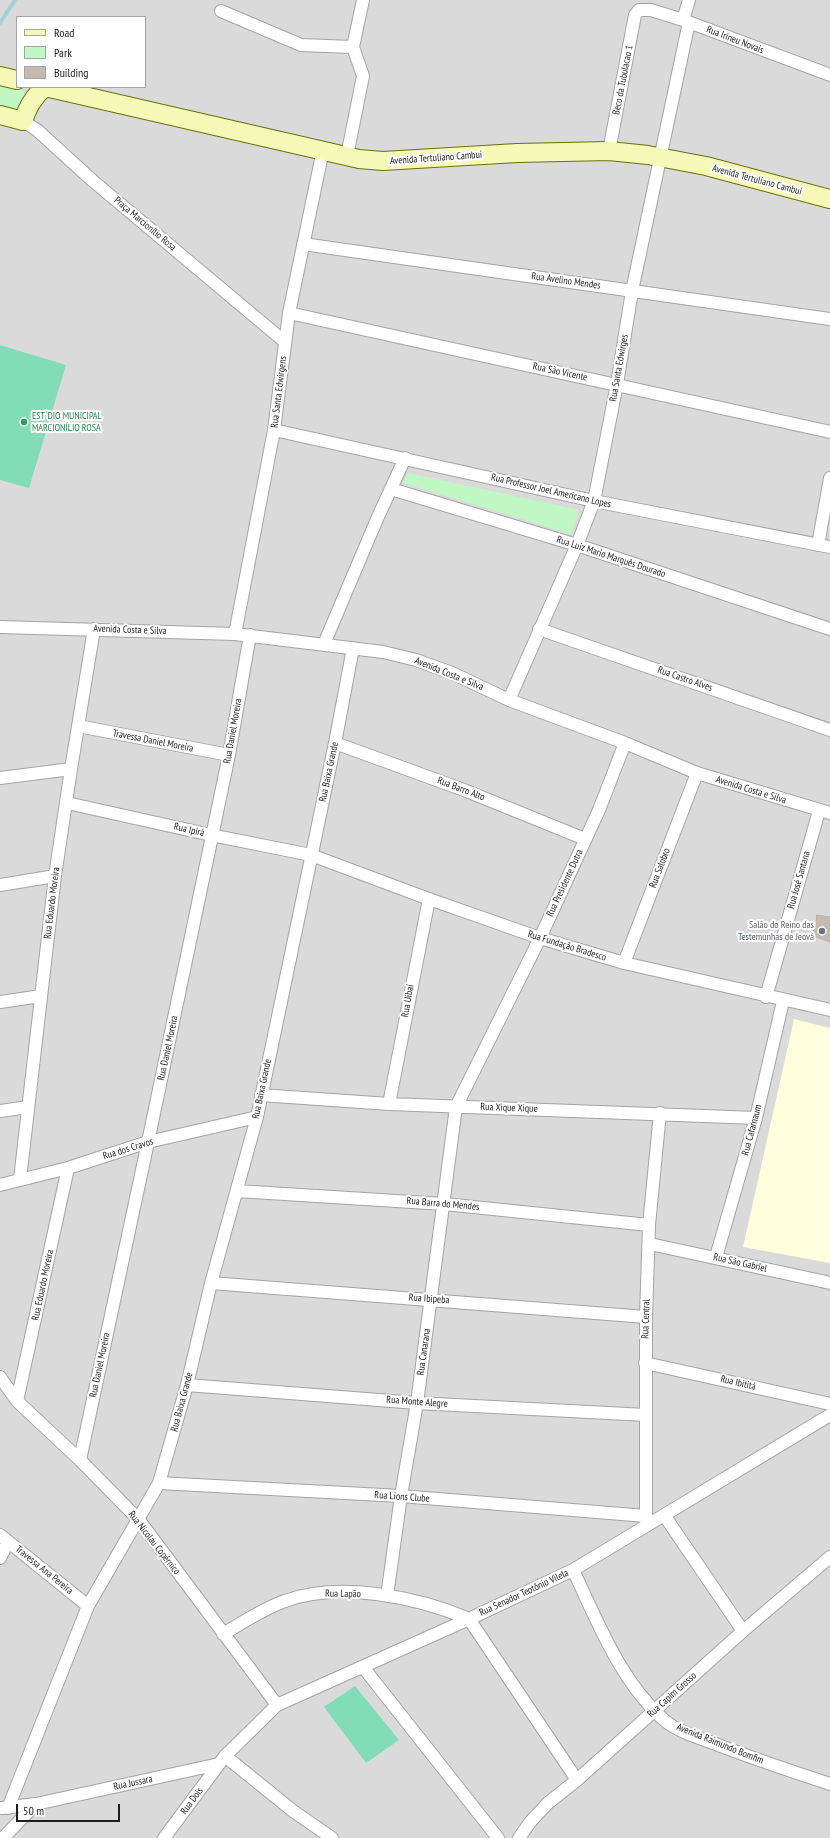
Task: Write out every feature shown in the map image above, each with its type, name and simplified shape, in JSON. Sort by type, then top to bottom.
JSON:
[{"type":"main road","points":[[0,76],[16,80]]},
{"type":"main road","points":[[23,121],[27,108],[34,96],[44,88]]},
{"type":"main road","name":"Avenida Tertuliano Cambuí","points":[[49,88],[347,156],[383,161],[517,153],[609,151],[706,166],[830,199]]},
{"type":"main road","name":"Praça Marcionílio Rosa","points":[[0,115],[23,121]]},
{"type":"street","points":[[347,156],[363,76],[353,47],[363,0]]},
{"type":"street","name":"Rua Santa Edwirges","points":[[509,700],[577,545],[594,501],[617,384],[632,291],[661,158],[686,21],[688,0]]},
{"type":"street","name":"Rua Irineu Novais","points":[[639,10],[651,10],[686,21],[830,75]]},
{"type":"street","name":"Beco da Tubulacao 1","points":[[609,151],[635,15],[639,10]]},
{"type":"street","points":[[220,11],[300,45],[353,47]]},
{"type":"street","name":"Praça Marcionílio Rosa","points":[[23,121],[37,130],[93,181],[285,342]]},
{"type":"street","name":"Rua Santa Edwirgens","points":[[234,634],[274,430],[289,313],[323,150]]},
{"type":"street","name":"Rua Avelino Mendes","points":[[303,244],[830,319]]},
{"type":"street","name":"Rua São Vicente","points":[[289,313],[830,432]]},
{"type":"street","name":"Rua Professor Joel Americano Lopes","points":[[274,430],[594,501],[824,546]]},
{"type":"street","points":[[324,644],[405,458]]},
{"type":"street","points":[[824,546],[830,478]]},
{"type":"street","name":"Rua Luiz Mario Marquês Dourado","points":[[391,488],[577,545],[830,629]]},
{"type":"street","name":"Avenida Costa e Silva","points":[[0,627],[250,635],[383,652],[416,660],[452,673],[509,700],[625,743],[697,773],[824,812]]},
{"type":"street","name":"Rua Eduardo Moreira","points":[[20,1179],[55,876],[94,629]]},
{"type":"street","name":"Rua Castro Alves","points":[[540,629],[830,730]]},
{"type":"street","name":"Rua Daniel Moreira","points":[[80,1460],[229,755],[250,635]]},
{"type":"street","name":"Rua Baixa Grande","points":[[4,1808],[88,1606],[159,1483],[187,1385],[211,1283],[257,1117],[335,743],[353,648]]},
{"type":"street","name":"Travessa Daniel Moreira","points":[[78,726],[229,755]]},
{"type":"street","name":"Rua Barro Alto","points":[[335,743],[464,790],[585,839]]},
{"type":"street","name":"Rua Presidente Dutra","points":[[456,1107],[540,938],[585,839],[625,743]]},
{"type":"street","points":[[0,778],[71,769]]},
{"type":"street","name":"Rua Salobro","points":[[624,963],[697,773]]},
{"type":"street","name":"Rua Ipirá","points":[[67,803],[211,835],[311,854]]},
{"type":"street","name":"Rua José Santana","points":[[766,997],[824,812]]},
{"type":"street","name":"Rua Fundação Bradesco","points":[[311,854],[429,899],[540,938],[624,963],[782,1001],[830,1010]]},
{"type":"street","points":[[0,885],[55,876]]},
{"type":"street","name":"Rua Uibaí","points":[[389,1104],[429,899]]},
{"type":"street","points":[[0,1002],[41,996]]},
{"type":"street","name":"Rua Cafarnaum","points":[[716,1257],[756,1118],[782,1001]]},
{"type":"street","name":"Rua Xique Xique","points":[[261,1095],[389,1104],[660,1113],[756,1118]]},
{"type":"street","points":[[0,1111],[28,1107]]},
{"type":"street","name":"Rua Canarana","points":[[387,1596],[432,1300],[456,1107]]},
{"type":"street","name":"Rua Central","points":[[646,1521],[645,1363],[650,1244],[649,1225],[660,1113]]},
{"type":"street","name":"Rua dos Cravos","points":[[0,1185],[68,1168],[148,1142],[257,1117]]},
{"type":"street","name":"Rua Eduardo Moreira","points":[[17,1401],[68,1168]]},
{"type":"street","name":"Rua Barra do Mendes","points":[[237,1191],[444,1204],[649,1225]]},
{"type":"street","name":"Rua São Gabriel","points":[[650,1244],[716,1257],[830,1283]]},
{"type":"street","name":"Rua Ibipeba","points":[[211,1283],[646,1317]]},
{"type":"street","name":"Rua Ibititá","points":[[645,1363],[830,1404]]},
{"type":"street","name":"Rua Nicolau Copérnico","points":[[0,1377],[17,1401],[80,1460],[139,1520],[277,1705]]},
{"type":"street","name":"Rua Monte Alegre","points":[[187,1385],[417,1402],[646,1415]]},
{"type":"street","name":"Rua Senador Teotônio Vilela","points":[[222,1760],[277,1705],[469,1620],[573,1570],[646,1521],[664,1515],[830,1415]]},
{"type":"street","name":"Rua Lions Clube","points":[[159,1483],[401,1496],[646,1521]]},
{"type":"street","points":[[664,1515],[742,1631]]},
{"type":"street","points":[[0,1558],[4,1538]]},
{"type":"street","name":"Travessa Ana Pereira","points":[[4,1538],[88,1606]]},
{"type":"street","name":"Rua Capim Grosso","points":[[522,1837],[531,1821],[548,1803],[577,1780],[742,1631],[830,1556]]},
{"type":"street","name":"Avenida Raimundo Bomfim","points":[[573,1570],[607,1641],[624,1672],[638,1691],[664,1720],[684,1732],[753,1759],[830,1784]]},
{"type":"street","name":"Rua Lapão","points":[[223,1634],[284,1601],[309,1594],[341,1591],[387,1596],[419,1602],[449,1611],[469,1620]]},
{"type":"street","points":[[469,1620],[577,1780]]},
{"type":"street","points":[[363,1667],[498,1838]]},
{"type":"street","points":[[222,1760],[332,1838]]},
{"type":"street","name":"Rua Jussara","points":[[4,1808],[36,1804],[222,1760]]},
{"type":"street","name":"Rua Dois","points":[[164,1838],[222,1760]]},
{"type":"street","points":[[3,1838],[36,1804]]},
{"type":"shaded area","points":[[0,0],[830,0],[830,1838],[0,1838]]},
{"type":"shaded area","points":[[794,1019],[830,1028],[830,1263],[743,1247]]},
{"type":"green space","points":[[0,82],[16,86],[16,88],[21,88],[25,96],[21,107],[14,111],[0,108]]},
{"type":"green space","name":"EST´DIO MUNICIPAL MARCIONÍLIO ROSA","points":[[0,345],[66,365],[29,488],[0,480]]},
{"type":"green space","points":[[408,473],[579,510],[571,534],[403,483]]},
{"type":"green space","points":[[355,1686],[399,1740],[366,1763],[324,1707]]},
{"type":"building","name":"Salão do Reino das Testemunhas de Jeová","points":[[817,915],[830,917],[830,942],[811,935],[816,926]]},
{"type":"waterway","points":[[0,23],[15,0]]},
{"type":"place","name":"EST´DIO MUNICIPAL MARCIONÍLIO ROSA","points":[[24,422]]},
{"type":"place","name":"Salão do Reino das Testemunhas de Jeová","points":[[822,931]]}]
